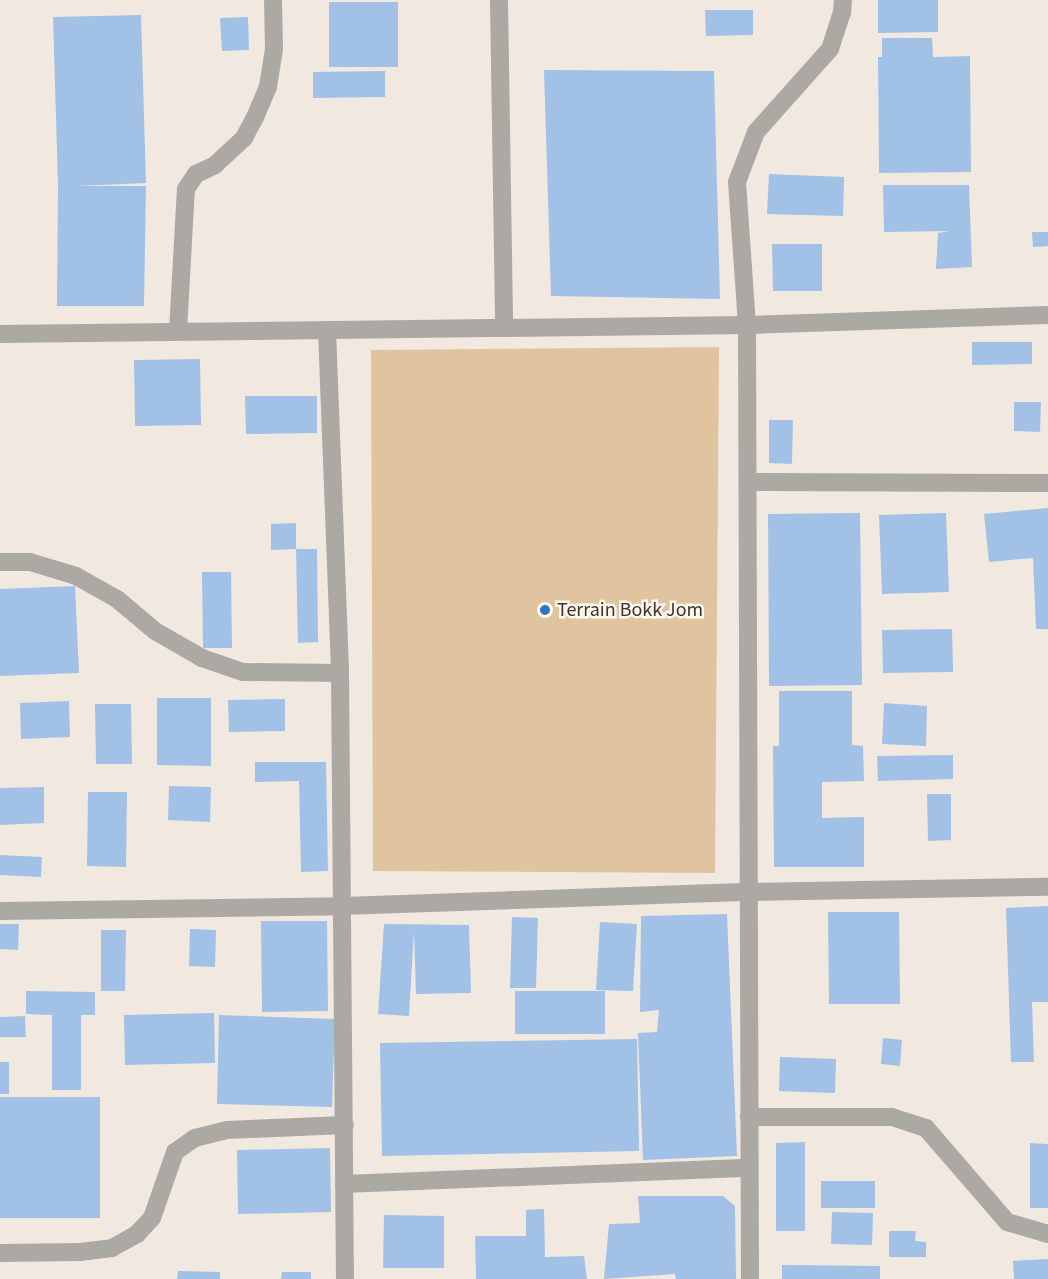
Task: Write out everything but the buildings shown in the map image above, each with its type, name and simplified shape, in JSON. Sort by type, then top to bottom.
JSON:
[{"type":"street","points":[[178,331],[186,189],[196,174],[214,165],[244,138],[256,115],[268,87],[274,48],[273,0]]},
{"type":"street","points":[[499,0],[504,328]]},
{"type":"street","points":[[750,1279],[747,325],[737,182],[756,132],[830,49],[842,14],[843,0]]},
{"type":"street","points":[[0,334],[747,325],[1048,315]]},
{"type":"street","points":[[327,331],[340,673],[345,1279]]},
{"type":"street","points":[[748,482],[1048,483]]},
{"type":"street","points":[[0,562],[30,562],[76,576],[117,599],[154,631],[202,658],[243,672],[340,673]]},
{"type":"street","points":[[0,910],[343,906],[748,892],[1048,887]]},
{"type":"street","points":[[749,1117],[892,1117],[926,1128],[1007,1222],[1048,1234]]},
{"type":"street","points":[[0,1253],[80,1252],[112,1248],[137,1234],[152,1218],[175,1152],[195,1138],[227,1130],[345,1125]]},
{"type":"street","points":[[344,1184],[749,1168]]},
{"type":"shaded area","name":"Terrain Bokk Jom","points":[[719,347],[715,873],[373,871],[371,350]]},
{"type":"place","name":"Terrain Bokk Jom","points":[[545,610]]}]
